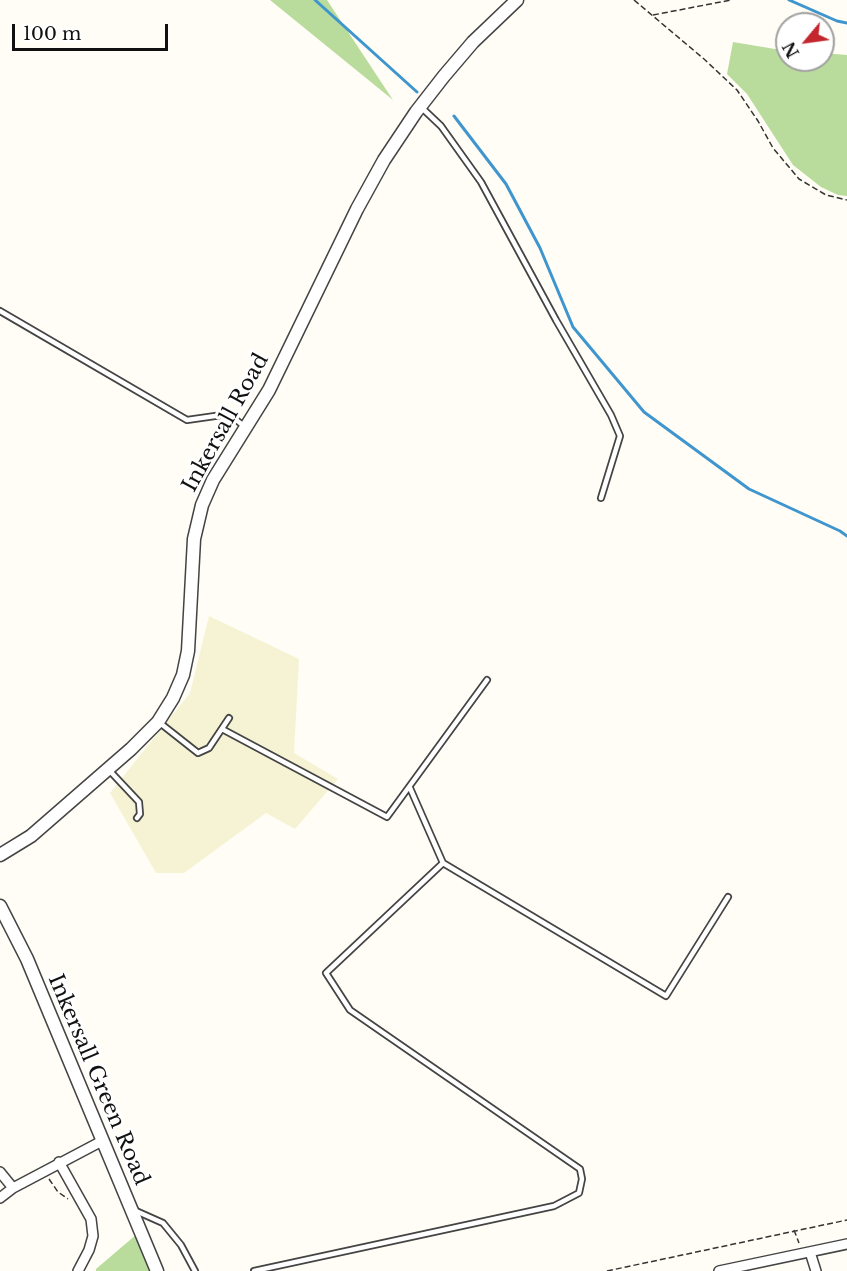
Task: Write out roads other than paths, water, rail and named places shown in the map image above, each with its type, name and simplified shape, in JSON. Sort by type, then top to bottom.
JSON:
[{"type":"street","name":"Inkersall Road","points":[[0,855],[31,836],[108,769],[158,722],[173,698],[183,675],[188,651],[194,539],[202,505],[213,480],[268,390],[357,209],[384,160],[420,106],[473,42],[517,0]]},
{"type":"street","name":"Inkersall Green Road","points":[[0,906],[27,959],[157,1271]]},
{"type":"street","points":[[0,1198],[59,1162],[102,1141]]},
{"type":"street","points":[[59,1162],[91,1219],[93,1236],[89,1250],[78,1271]]},
{"type":"street","points":[[0,1172],[13,1188]]},
{"type":"street","points":[[719,1271],[847,1244]]},
{"type":"street","points":[[810,1252],[816,1271]]},
{"type":"lane","points":[[420,106],[441,126],[481,182],[611,415],[620,436],[601,498]]},
{"type":"lane","points":[[0,311],[187,420],[229,414],[246,427]]},
{"type":"lane","points":[[222,729],[387,818],[487,680]]},
{"type":"lane","points":[[158,722],[198,753],[208,748],[229,718]]},
{"type":"lane","points":[[108,769],[139,802],[140,814],[136,818]]},
{"type":"lane","points":[[410,788],[443,863],[666,996],[728,897]]},
{"type":"lane","points":[[254,1271],[554,1206],[579,1193],[582,1179],[580,1169],[350,1010],[326,973],[443,863]]},
{"type":"lane","points":[[131,1209],[163,1223],[181,1245],[195,1271]]},
{"type":"waterway","points":[[315,0],[417,92]]},
{"type":"waterway","points":[[789,0],[837,21],[847,23]]},
{"type":"waterway","points":[[454,116],[506,184],[540,248],[573,327],[644,412],[749,489],[847,536]]}]
